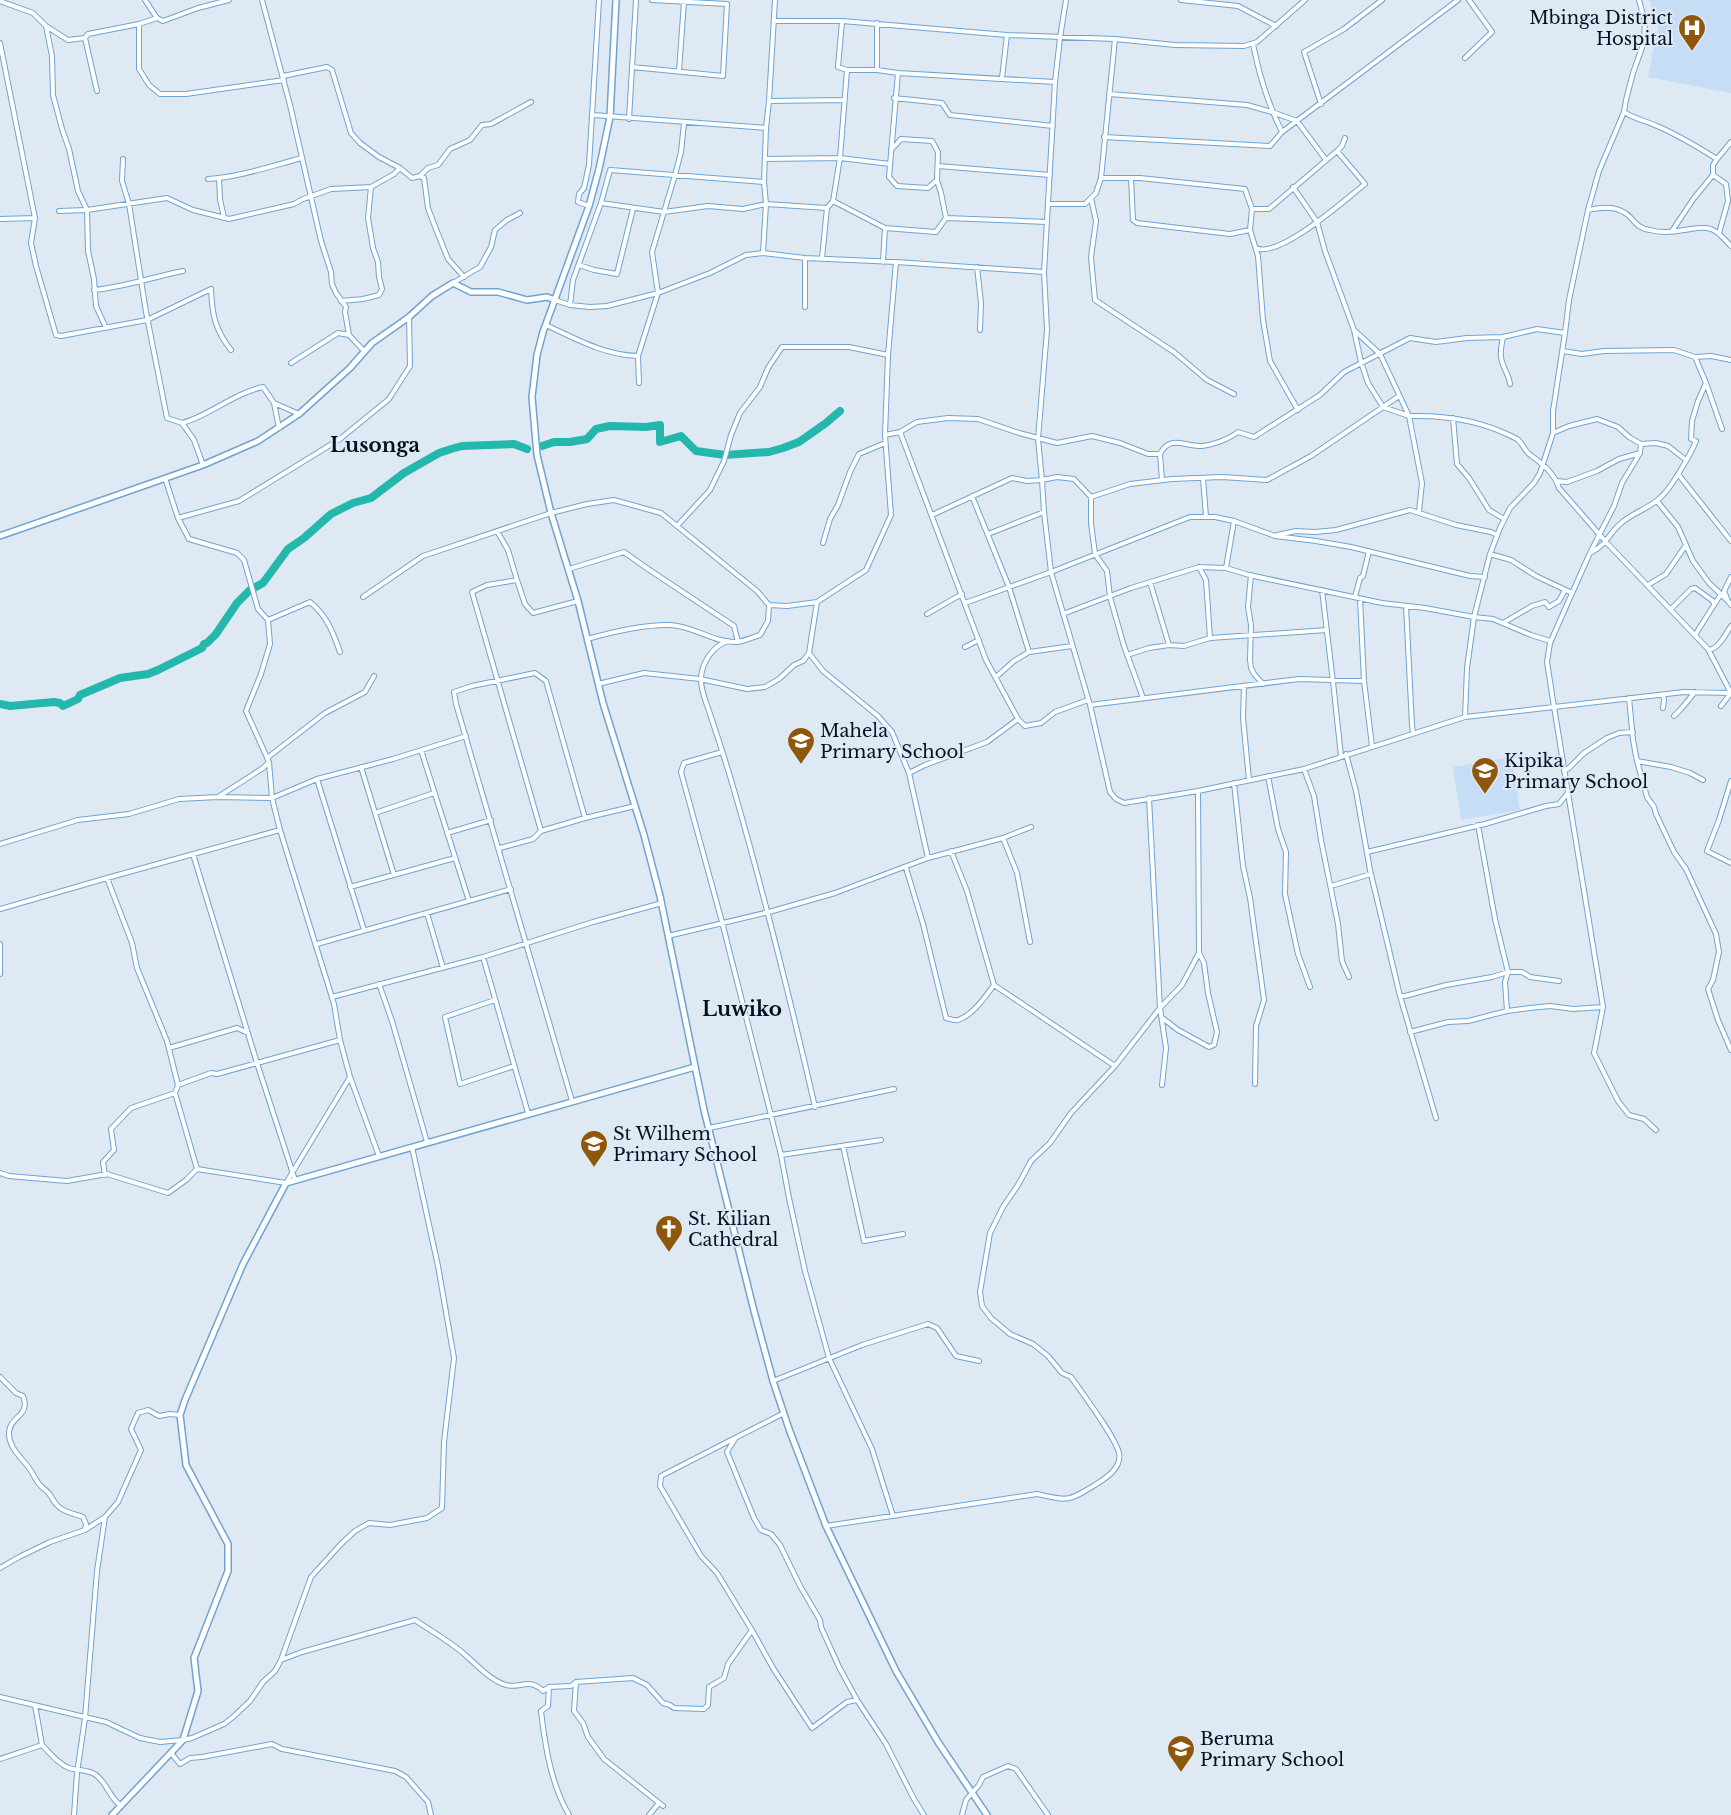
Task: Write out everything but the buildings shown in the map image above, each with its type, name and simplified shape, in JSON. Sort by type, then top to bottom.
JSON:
[{"type":"main road","points":[[616,0],[610,117],[599,169],[589,206],[537,355],[532,397],[537,455],[551,512],[578,601],[598,684],[662,903],[709,1128],[773,1381],[826,1526],[896,1670],[938,1742],[987,1815]]},
{"type":"main road","points":[[0,536],[203,465],[258,441],[299,414],[350,368],[372,343],[410,317],[432,296],[453,283],[471,292],[498,292],[527,300],[547,297],[555,300]]},
{"type":"main road","points":[[112,1815],[183,1740],[198,1691],[194,1658],[228,1571],[228,1544],[186,1465],[180,1415],[243,1264],[286,1183],[696,1067]]},
{"type":"street","points":[[145,0],[158,18],[163,21],[198,8],[229,0]]},
{"type":"street","points":[[262,0],[312,196],[321,241],[331,272],[332,284],[346,307],[345,312],[350,334],[364,351]]},
{"type":"street","points":[[589,206],[578,202],[578,194],[586,184],[589,165],[599,0]]},
{"type":"street","points":[[629,119],[636,0]]},
{"type":"street","points":[[632,68],[723,76],[727,4],[652,0]]},
{"type":"street","points":[[763,253],[766,204],[764,182],[766,128],[775,0]]},
{"type":"street","points":[[1066,0],[1056,82],[1048,204],[1044,272],[1047,330],[1038,438],[1051,572],[1090,705],[1110,792],[1116,799],[1124,803],[1198,791],[1304,769],[1465,717],[1663,694],[1695,692],[1731,693]]},
{"type":"street","points":[[1181,0],[1238,6],[1276,26]]},
{"type":"street","points":[[774,21],[842,21],[1007,35],[1115,39],[1175,45],[1244,46],[1257,42],[1305,0]]},
{"type":"street","points":[[1321,104],[1304,52],[1344,29],[1382,0]]},
{"type":"street","points":[[1104,137],[1270,146],[1282,132],[1458,0]]},
{"type":"street","points":[[1465,58],[1492,32],[1469,0]]},
{"type":"street","points":[[1465,717],[1467,668],[1474,617],[1490,554],[1504,519],[1517,500],[1534,483],[1543,464],[1553,433],[1552,411],[1569,300],[1588,210],[1599,171],[1624,112],[1646,34],[1639,0]]},
{"type":"street","points":[[0,1],[33,13],[46,26],[68,40],[85,38],[88,34],[139,24],[158,18]]},
{"type":"street","points":[[679,71],[684,2]]},
{"type":"street","points":[[842,21],[838,67],[847,70],[877,70],[898,73],[1056,82]]},
{"type":"street","points":[[877,23],[877,70]]},
{"type":"street","points":[[139,24],[139,69],[149,85],[160,94],[186,94],[283,78],[328,67],[332,70],[351,133],[360,143],[400,168],[412,178],[420,176],[428,168],[438,165],[450,149],[470,140],[482,125],[492,124],[531,102]]},
{"type":"street","points":[[46,26],[52,56],[53,95],[62,129],[70,149],[78,191],[87,210],[88,251],[94,280],[96,306],[106,328]]},
{"type":"street","points":[[1002,78],[1007,35]]},
{"type":"street","points":[[85,38],[97,91]]},
{"type":"street","points":[[1048,204],[1084,204],[1096,193],[1101,178],[1115,39]]},
{"type":"street","points":[[0,43],[35,218],[32,242],[36,266],[56,335],[61,336],[147,320],[211,289],[212,314],[225,342],[232,350]]},
{"type":"street","points":[[1253,44],[1259,74],[1272,112],[1282,132]]},
{"type":"street","points":[[822,258],[827,208],[833,201],[840,158],[847,70]]},
{"type":"street","points":[[898,73],[894,98],[889,177],[897,186],[928,188],[937,180]]},
{"type":"street","points":[[1109,94],[1248,105],[1272,112],[1297,121],[1326,160]]},
{"type":"street","points":[[894,98],[942,103],[950,115],[1053,126]]},
{"type":"street","points":[[769,101],[844,100]]},
{"type":"street","points":[[1624,112],[1638,120],[1655,125],[1676,135],[1717,159]]},
{"type":"street","points":[[593,115],[766,128]]},
{"type":"street","points":[[639,383],[638,356],[658,293],[652,252],[681,152],[684,123]]},
{"type":"street","points":[[1252,209],[1269,209],[1338,151],[1345,138]]},
{"type":"street","points":[[833,201],[885,228],[936,232],[946,218],[937,180],[938,152],[932,142],[901,139],[891,150]]},
{"type":"street","points":[[1672,231],[1694,198],[1713,175],[1713,165],[1731,142]]},
{"type":"street","points":[[1256,248],[1260,250],[1276,246],[1292,239],[1318,222],[1365,184],[1338,151]]},
{"type":"street","points":[[208,179],[302,158]]},
{"type":"street","points":[[766,159],[840,158],[890,164]]},
{"type":"street","points":[[123,159],[122,181],[129,204],[147,320],[167,418],[182,423],[192,420],[220,405],[263,387],[274,403],[279,428]]},
{"type":"street","points":[[938,166],[1050,175]]},
{"type":"street","points":[[59,211],[87,210],[167,198],[193,210],[229,219],[294,204],[331,189],[372,187],[394,174],[400,168]]},
{"type":"street","points":[[570,305],[573,280],[601,204],[610,170],[764,182]]},
{"type":"street","points":[[1713,175],[1726,184],[1728,201],[1719,233]]},
{"type":"street","points":[[420,176],[424,178],[428,208],[448,259],[464,277]]},
{"type":"street","points":[[219,178],[220,199],[224,218]]},
{"type":"street","points":[[1101,178],[1131,178],[1245,189],[1252,209],[1250,230],[1258,256],[1263,320],[1270,361],[1298,410]]},
{"type":"street","points":[[1131,178],[1133,220],[1136,223],[1230,234],[1250,230]]},
{"type":"street","points":[[342,301],[379,295],[382,290],[368,218],[372,187]]},
{"type":"street","points":[[1294,187],[1318,222],[1326,251],[1354,330],[1361,362],[1368,382],[1383,407],[1408,416],[1453,418],[1468,421],[1519,440],[1526,452],[1543,464],[1557,482],[1559,488],[1606,542],[1709,650],[1731,693]]},
{"type":"street","points":[[1091,198],[1096,221],[1091,257],[1095,300],[1174,352],[1207,380],[1234,394]]},
{"type":"street","points":[[601,204],[664,212],[708,206],[743,209],[766,204],[827,208]]},
{"type":"street","points":[[1588,210],[1606,206],[1614,208],[1628,215],[1640,227],[1652,231],[1707,228],[1719,233],[1731,246]]},
{"type":"street","points":[[579,265],[617,274],[633,209]]},
{"type":"street","points":[[453,283],[480,267],[491,247],[495,230],[507,220],[520,214]]},
{"type":"street","points":[[0,219],[35,218]]},
{"type":"street","points":[[946,218],[1047,222]]},
{"type":"street","points":[[883,262],[885,228]]},
{"type":"street","points":[[555,300],[570,305],[607,306],[658,293],[710,273],[746,255],[763,253],[805,258],[1044,272]]},
{"type":"street","points":[[805,258],[805,307]]},
{"type":"street","points":[[769,605],[787,606],[818,602],[866,570],[891,515],[885,435],[888,355],[896,262]]},
{"type":"street","points":[[977,267],[981,303],[980,330]]},
{"type":"street","points":[[94,290],[121,287],[142,280],[183,271]]},
{"type":"street","points":[[178,518],[239,501],[340,439],[389,399],[410,366],[410,317]]},
{"type":"street","points":[[546,325],[592,347],[621,356],[638,356]]},
{"type":"street","points":[[1162,480],[1160,454],[1163,448],[1174,442],[1201,446],[1231,438],[1238,432],[1254,437],[1320,395],[1344,372],[1410,338],[1436,342],[1467,338],[1503,337],[1538,329],[1565,333]]},
{"type":"street","points":[[1354,330],[1380,354],[1408,416],[1422,483],[1418,512]]},
{"type":"street","points":[[291,363],[338,333],[350,334]]},
{"type":"street","points":[[1503,337],[1500,354],[1509,375],[1510,384]]},
{"type":"street","points":[[677,526],[710,490],[724,461],[731,435],[740,413],[760,387],[768,368],[782,347],[850,347],[888,355]]},
{"type":"street","points":[[1562,351],[1582,354],[1604,351],[1674,350],[1695,357],[1711,356],[1731,360]]},
{"type":"street","points":[[1695,357],[1722,428]]},
{"type":"street","points":[[1589,556],[1606,542],[1618,526],[1629,517],[1657,501],[1678,474],[1696,441],[1691,439],[1692,421],[1706,383]]},
{"type":"street","points":[[1092,497],[1130,484],[1162,480],[1222,477],[1267,480],[1312,456],[1399,396]]},
{"type":"street","points":[[274,403],[299,414]]},
{"type":"street","points":[[885,435],[900,432],[917,422],[948,418],[978,419],[1057,443],[1092,436],[1120,443],[1148,454],[1160,454]]},
{"type":"street","points":[[1453,418],[1457,464],[1469,478],[1489,510],[1504,519]]},
{"type":"street","points":[[1553,433],[1570,426],[1597,419],[1618,427],[1628,437],[1641,444],[1656,443],[1668,446],[1686,460]]},
{"type":"street","points":[[182,423],[194,440],[203,465]]},
{"type":"street","points":[[900,432],[986,660],[1018,719],[1025,726],[1041,723],[1055,712],[1088,700]]},
{"type":"street","points":[[823,543],[830,519],[838,505],[858,454],[885,443]]},
{"type":"street","points":[[1641,444],[1640,453],[1622,483],[1600,535],[1550,641],[1547,662],[1603,1007],[1594,1053],[1618,1101],[1628,1115],[1644,1119],[1656,1130]]},
{"type":"street","points":[[1557,482],[1566,482],[1597,471],[1619,459],[1640,453]]},
{"type":"street","points":[[1678,474],[1731,540]]},
{"type":"street","points":[[932,515],[1012,478],[1027,481],[1056,477],[1074,479],[1092,497],[1091,523],[1095,554],[1107,571],[1110,597],[1127,655],[1143,698]]},
{"type":"street","points":[[165,478],[178,518],[189,539],[237,553],[244,560],[258,608],[268,620],[270,644],[261,674],[246,711],[268,760],[272,798],[280,830],[317,944],[332,997],[340,1040],[350,1077],[379,1156]]},
{"type":"street","points":[[1203,478],[1206,517]]},
{"type":"street","points":[[972,496],[1009,587],[1029,652]]},
{"type":"street","points":[[362,597],[423,556],[551,512],[614,500],[661,513],[757,590],[769,605],[768,621],[760,635],[738,642],[718,639],[691,628],[670,625],[619,631],[587,639]]},
{"type":"street","points":[[1657,501],[1678,527],[1693,561],[1709,583],[1731,605]]},
{"type":"street","points":[[1274,536],[1296,531],[1336,530],[1410,510],[1456,525],[1497,535]]},
{"type":"street","points":[[988,534],[1044,512]]},
{"type":"street","points":[[965,603],[1051,572],[1190,517],[1215,517],[1234,521],[1274,536],[1316,540],[1470,576],[1485,577]]},
{"type":"street","points":[[1226,568],[1234,521]]},
{"type":"street","points":[[497,531],[508,550],[525,604],[533,613],[578,601]]},
{"type":"street","points":[[1648,585],[1666,574],[1686,545]]},
{"type":"street","points":[[1355,597],[1360,578],[1363,576],[1369,551]]},
{"type":"street","points":[[569,569],[624,552],[734,626],[738,642]]},
{"type":"street","points":[[1490,554],[1511,560],[1536,576],[1572,594]]},
{"type":"street","points":[[1063,614],[1199,566],[1226,568],[1360,598],[1493,619],[1550,641]]},
{"type":"street","points":[[1199,566],[1206,580],[1210,638]]},
{"type":"street","points":[[1251,575],[1248,607],[1251,625],[1251,668],[1263,684]]},
{"type":"street","points":[[1728,601],[1724,591],[1731,577]]},
{"type":"street","points":[[517,580],[487,586],[472,592],[541,831]]},
{"type":"street","points":[[1150,582],[1169,645]]},
{"type":"street","points":[[1670,609],[1691,589],[1695,588],[1713,601],[1714,604]]},
{"type":"street","points":[[1322,590],[1340,756]]},
{"type":"street","points":[[1503,623],[1532,606],[1545,602],[1549,606],[1559,601],[1565,590]]},
{"type":"street","points":[[927,614],[962,594]]},
{"type":"street","points":[[1695,634],[1721,594]]},
{"type":"street","points":[[1360,598],[1364,681],[1372,746]]},
{"type":"street","points":[[268,620],[310,602],[319,609],[332,628],[340,652]]},
{"type":"street","points":[[598,684],[644,673],[700,679],[747,689],[765,687],[779,679],[794,665],[803,661],[809,653],[818,602]]},
{"type":"street","points":[[1406,606],[1414,733]]},
{"type":"street","points":[[1709,650],[1714,650],[1731,626]]},
{"type":"street","points":[[1127,655],[1149,648],[1169,645],[1184,646],[1210,638],[1327,630]]},
{"type":"street","points":[[729,640],[710,652],[700,679],[769,912],[815,1106]]},
{"type":"street","points":[[965,647],[979,640]]},
{"type":"street","points":[[996,677],[1014,661],[1029,652],[1072,646]]},
{"type":"street","points":[[809,653],[823,671],[878,716],[892,732],[909,773],[928,858]]},
{"type":"street","points":[[572,1101],[528,943],[454,692],[472,686],[536,673],[546,681],[585,818]]},
{"type":"street","points":[[218,797],[264,768],[268,760],[325,713],[366,692],[374,676]]},
{"type":"street","points":[[1090,705],[1299,680],[1364,681]]},
{"type":"street","points":[[1244,686],[1243,718],[1249,780]]},
{"type":"street","points":[[1674,716],[1695,692]]},
{"type":"street","points":[[1721,706],[1731,693]]},
{"type":"street","points":[[1663,694],[1663,708]]},
{"type":"street","points":[[1629,698],[1637,761],[1647,797],[1654,807],[1674,852],[1686,869],[1716,934],[1719,952],[1713,980],[1708,989],[1718,1020],[1731,1050]]},
{"type":"street","points":[[909,773],[986,742],[1018,719]]},
{"type":"street","points":[[1564,771],[1584,753],[1607,738],[1619,733],[1633,732]]},
{"type":"street","points":[[0,844],[78,820],[129,814],[179,799],[218,797],[272,798],[317,779],[466,736]]},
{"type":"street","points":[[421,750],[469,901]]},
{"type":"street","points":[[722,752],[684,762],[681,772],[722,922],[781,1155],[806,1271],[829,1358],[872,1449],[893,1516]]},
{"type":"street","points":[[1346,754],[1356,791],[1371,874],[1400,996],[1436,1118]]},
{"type":"street","points":[[1637,761],[1671,767],[1690,773],[1703,780]]},
{"type":"street","points":[[361,767],[394,875]]},
{"type":"street","points":[[1304,769],[1314,796],[1331,886],[1342,961],[1349,977]]},
{"type":"street","points":[[1268,776],[1278,830],[1286,852],[1286,894],[1298,954],[1310,987]]},
{"type":"street","points":[[317,779],[364,930]]},
{"type":"street","points":[[1731,781],[1707,851],[1731,863]]},
{"type":"street","points":[[1234,784],[1243,866],[1250,898],[1264,1000],[1256,1026],[1256,1084]]},
{"type":"street","points":[[1161,1017],[1178,1030],[1209,1047],[1214,1045],[1217,1032],[1208,994],[1204,963],[1200,953],[1198,791]]},
{"type":"street","points":[[375,813],[434,793]]},
{"type":"street","points":[[1367,852],[1560,804],[1567,794]]},
{"type":"street","points":[[1149,798],[1160,1008],[1166,1048],[1162,1085]]},
{"type":"street","points":[[500,848],[533,838],[541,831],[635,806]]},
{"type":"street","points":[[447,833],[491,820]]},
{"type":"street","points":[[1478,825],[1495,919],[1508,972],[1505,982],[1507,1011]]},
{"type":"street","points":[[668,936],[769,912],[835,893],[906,868],[928,858],[1003,838],[1031,827]]},
{"type":"street","points":[[0,910],[280,830]]},
{"type":"street","points":[[1003,838],[1017,872],[1030,942]]},
{"type":"street","points":[[951,851],[967,891],[994,985],[1116,1066]]},
{"type":"street","points":[[194,854],[257,1063],[295,1180]]},
{"type":"street","points":[[350,887],[455,858]]},
{"type":"street","points":[[906,868],[923,924],[946,1018],[956,1021],[966,1016],[984,999],[994,985]]},
{"type":"street","points":[[1331,886],[1371,874]]},
{"type":"street","points":[[107,878],[132,943],[137,968],[169,1048],[178,1085],[175,1093],[197,1169]]},
{"type":"street","points":[[317,944],[512,889]]},
{"type":"street","points":[[332,997],[483,957],[593,922],[662,903]]},
{"type":"street","points":[[427,912],[443,968]]},
{"type":"street","points":[[0,944],[0,974]]},
{"type":"street","points":[[826,1526],[1038,1494],[1065,1501],[1110,1476],[1116,1467],[1119,1454],[1110,1436],[1071,1377],[1062,1373],[1048,1356],[1033,1344],[1010,1334],[991,1318],[982,1306],[980,1292],[990,1233],[1003,1207],[1031,1161],[1050,1142],[1071,1113],[1116,1066],[1160,1008],[1182,985],[1200,953]]},
{"type":"street","points":[[483,957],[528,1113]]},
{"type":"street","points":[[1400,996],[1508,972],[1522,972],[1530,977],[1559,981]]},
{"type":"street","points":[[379,984],[392,1021],[427,1142]]},
{"type":"street","points":[[495,1000],[445,1017],[460,1084],[514,1066]]},
{"type":"street","points":[[1410,1032],[1448,1022],[1468,1021],[1507,1011],[1550,1006],[1573,1009],[1603,1007]]},
{"type":"street","points":[[169,1048],[237,1028],[248,1033]]},
{"type":"street","points":[[178,1085],[211,1073],[217,1074],[340,1040]]},
{"type":"street","points":[[197,1169],[286,1183],[350,1077]]},
{"type":"street","points":[[709,1128],[894,1089]]},
{"type":"street","points":[[105,1175],[103,1162],[114,1150],[111,1129],[131,1108],[175,1093]]},
{"type":"street","points":[[781,1155],[881,1140]]},
{"type":"street","points":[[843,1146],[864,1240],[903,1234]]},
{"type":"street","points":[[0,1697],[106,1722],[140,1738],[160,1742],[192,1738],[224,1724],[233,1717],[250,1701],[275,1671],[281,1660],[311,1577],[355,1531],[369,1523],[390,1525],[427,1518],[442,1508],[444,1442],[454,1358],[438,1266],[412,1147]]},
{"type":"street","points":[[0,1173],[9,1176],[67,1181],[107,1174],[168,1192],[186,1180],[197,1169]]},
{"type":"street","points":[[773,1381],[869,1343],[928,1324],[937,1328],[956,1356],[979,1361]]},
{"type":"street","points":[[0,1377],[16,1393],[23,1396],[26,1403],[25,1410],[9,1429],[13,1449],[30,1470],[38,1484],[50,1494],[52,1501],[70,1514],[83,1517],[86,1524],[85,1530]]},
{"type":"street","points":[[0,1568],[50,1542],[85,1530],[105,1517],[118,1502],[141,1450],[131,1430],[138,1413],[148,1410],[160,1416],[180,1415]]},
{"type":"street","points":[[784,1413],[661,1476],[660,1486],[701,1556],[717,1573],[773,1668],[812,1728],[847,1702],[857,1700]]},
{"type":"street","points":[[736,1437],[727,1452],[754,1518],[761,1530],[771,1534],[780,1545],[800,1586],[820,1620],[821,1627],[839,1667],[857,1700],[886,1744],[924,1815]]},
{"type":"street","points":[[74,1815],[77,1770],[85,1718],[97,1571],[105,1517]]},
{"type":"street","points":[[281,1660],[302,1652],[415,1620],[455,1647],[481,1670],[505,1686],[523,1683],[531,1684],[538,1685],[543,1691],[548,1687],[571,1686],[576,1682],[633,1678],[647,1685],[663,1703],[674,1708],[704,1709],[708,1705],[709,1687],[724,1678],[728,1664],[752,1630]]},
{"type":"street","points":[[576,1682],[574,1711],[583,1723],[588,1737],[604,1759],[663,1806]]},
{"type":"street","points":[[548,1687],[548,1706],[541,1711],[544,1738],[553,1776],[569,1815]]},
{"type":"street","points":[[35,1705],[42,1744],[54,1758],[68,1767],[96,1775],[104,1783],[109,1795],[121,1806]]},
{"type":"street","points":[[0,1759],[42,1744]]},
{"type":"street","points":[[171,1753],[180,1764],[190,1758],[202,1758],[272,1744],[282,1749],[395,1771],[406,1778],[428,1802],[431,1815]]},
{"type":"street","points":[[962,1815],[966,1800],[979,1785],[983,1777],[1008,1766],[1016,1769],[1048,1815]]},
{"type":"street","points":[[650,1815],[659,1803]]},
{"type":"shaded area","name":"Mbinga District Hospital","points":[[1649,0],[1731,0],[1731,93],[1648,77],[1658,26]]},
{"type":"shaded area","points":[[1511,757],[1520,810],[1461,820],[1453,767]]},
{"type":"waterway","points":[[542,446],[554,442],[587,439],[596,429],[610,426],[646,427],[660,425],[660,442],[681,436],[696,451],[725,455],[769,452],[799,442],[840,411]]},
{"type":"waterway","points":[[0,704],[10,706],[54,702],[60,703],[63,706],[78,699],[80,695],[120,678],[148,674],[158,670],[202,648],[216,634],[237,603],[250,590],[263,583],[288,549],[304,538],[331,514],[353,503],[371,498],[404,473],[439,453],[451,449],[462,446],[514,444],[527,449]]},
{"type":"place","name":"Mbinga District Hospital","points":[[1692,52]]},
{"type":"place","name":"Mahela Primary School","points":[[801,765]]},
{"type":"place","name":"Kipika Primary School","points":[[1485,795]]},
{"type":"place","name":"St Wilhem Primary School","points":[[594,1168]]},
{"type":"place","name":"St. Kilian Cathedral","points":[[669,1253]]},
{"type":"place","name":"Beruma Primary School","points":[[1181,1773]]},
{"type":"district","name":"Lusonga","points":[[375,445]]},
{"type":"district","name":"Luwiko","points":[[742,1009]]}]
